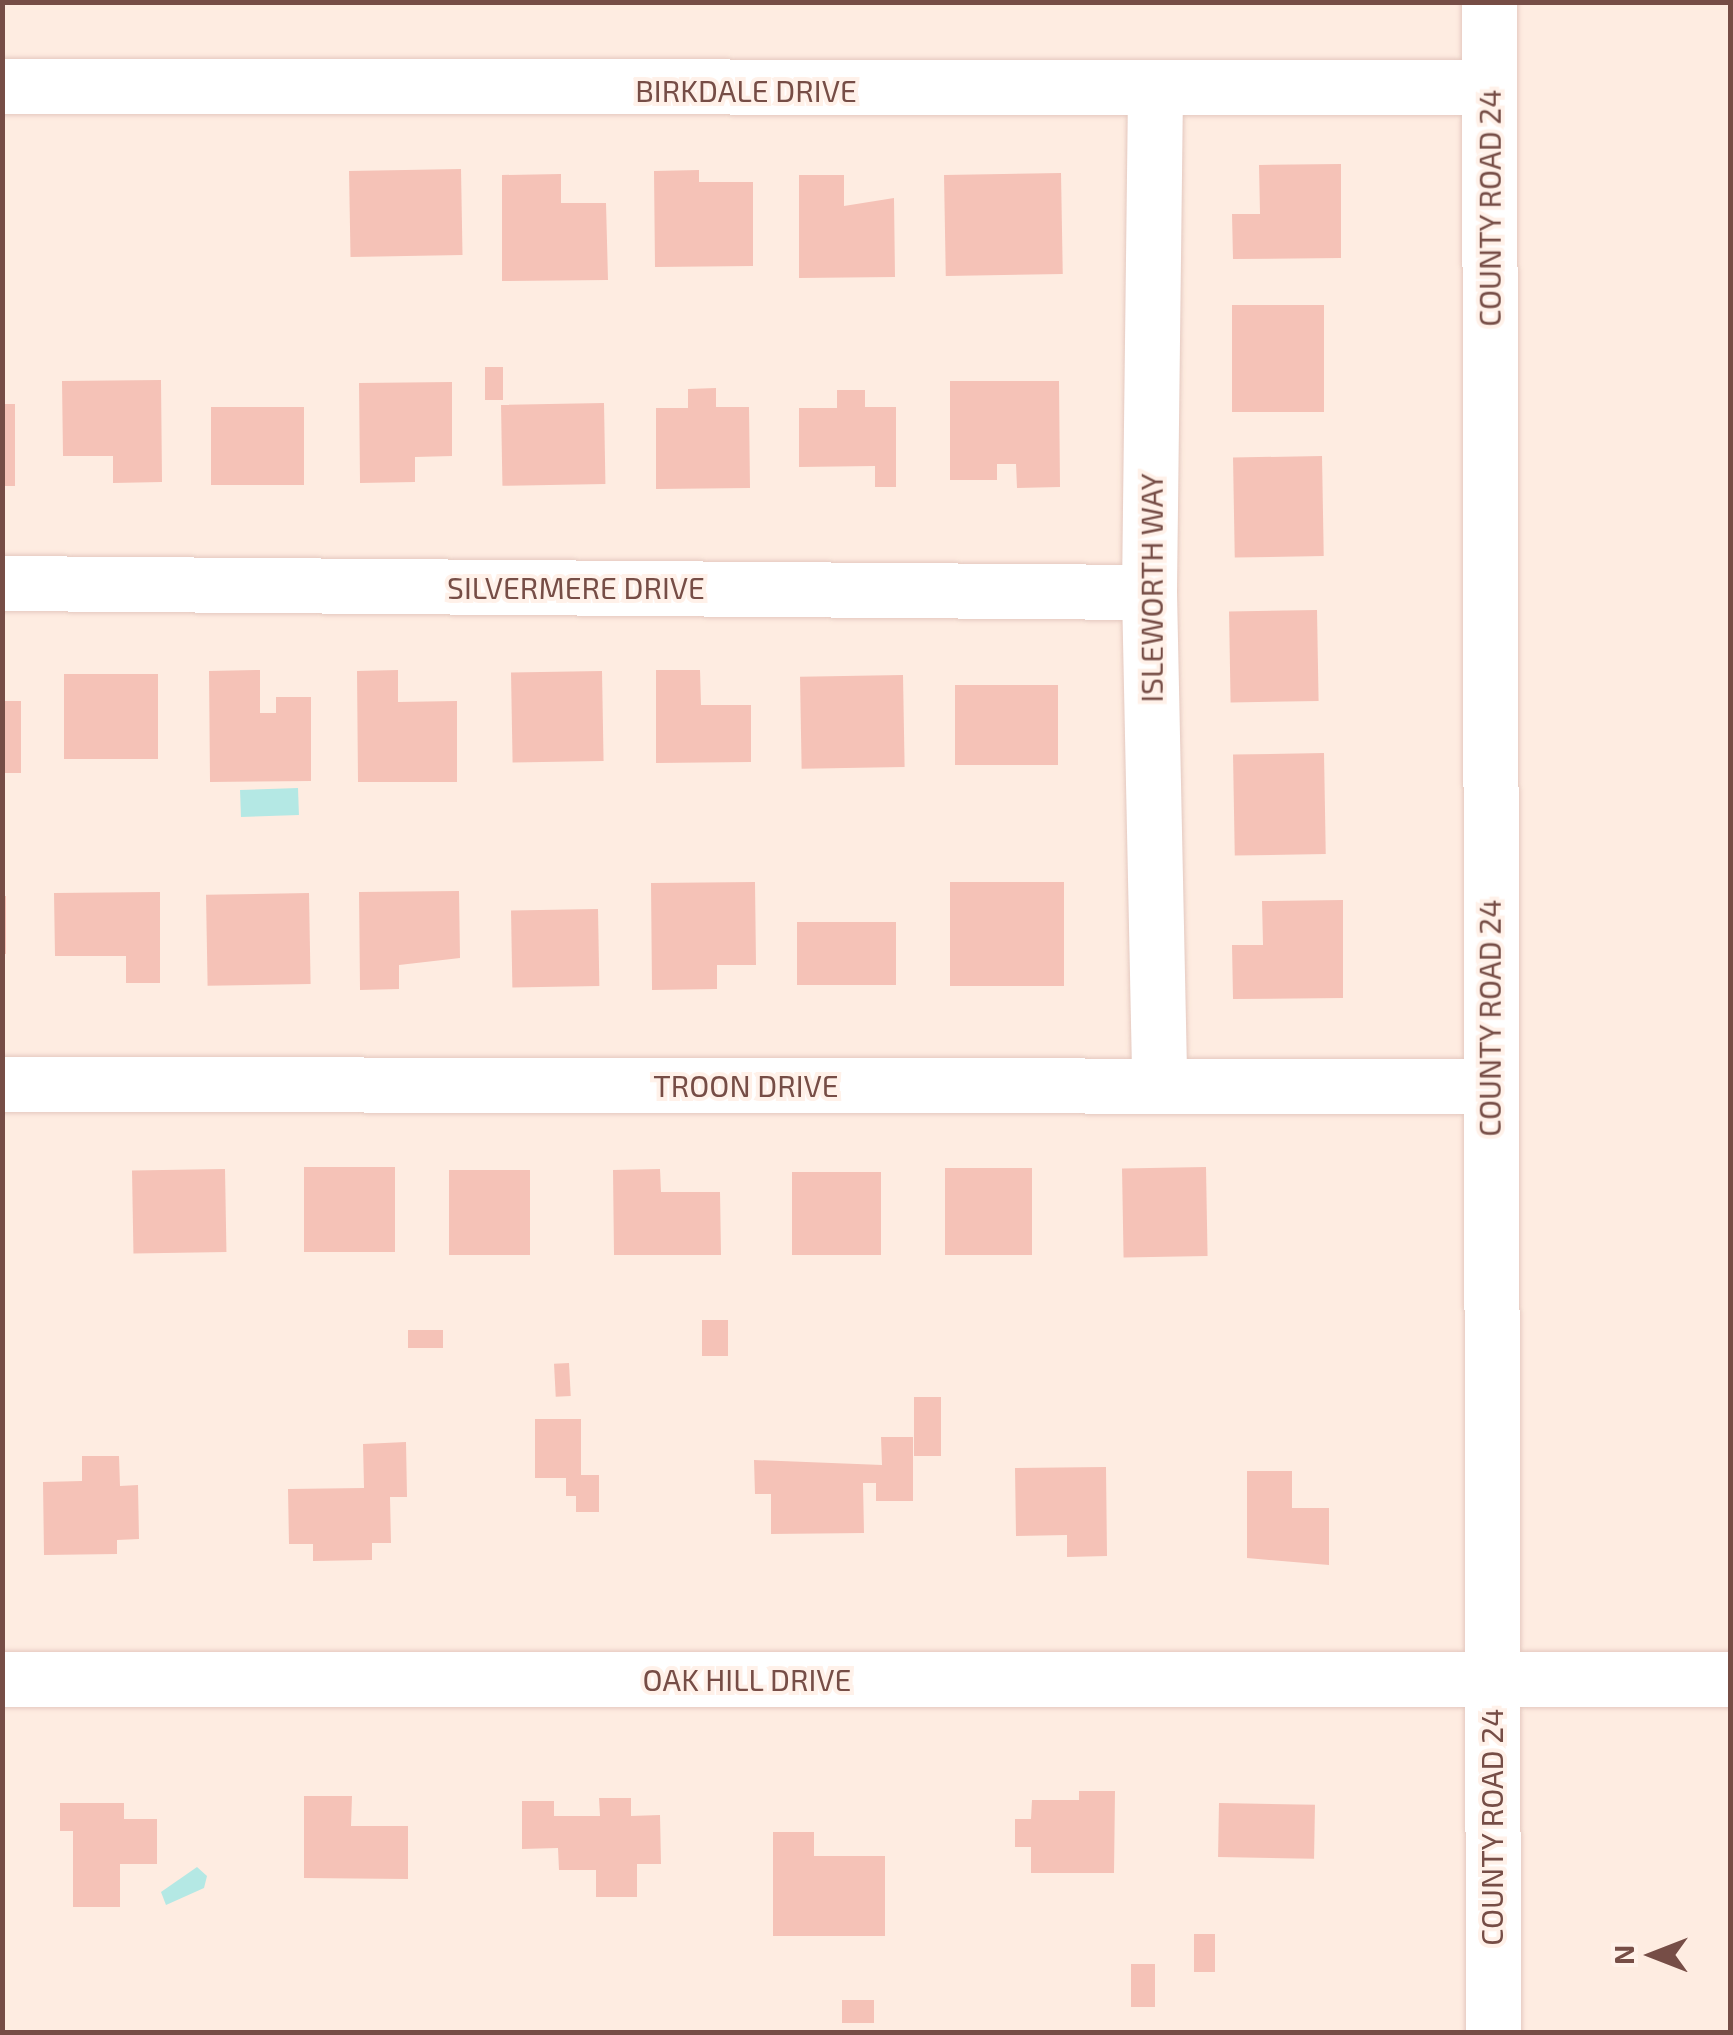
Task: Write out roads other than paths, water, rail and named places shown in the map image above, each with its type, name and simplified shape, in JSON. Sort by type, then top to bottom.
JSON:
[{"type":"street","name":"COUNTY ROAD 24","points":[[1488,2],[1493,2032]]},
{"type":"street","name":"BIRKDALE DRIVE","points":[[2,86],[1154,92],[1489,88]]},
{"type":"street","name":"ISLEWORTH WAY","points":[[1154,92],[1149,592],[1160,1085]]},
{"type":"street","name":"SILVERMERE DRIVE","points":[[2,583],[1149,592]]},
{"type":"street","name":"TROON DRIVE","points":[[2,1084],[1489,1086]]},
{"type":"street","name":"OAK HILL DRIVE","points":[[2,1679],[1730,1678]]},
{"type":"water","points":[[298,788],[299,815],[241,817],[240,790]]},
{"type":"water","points":[[197,1867],[207,1876],[204,1888],[166,1905],[161,1892]]}]
